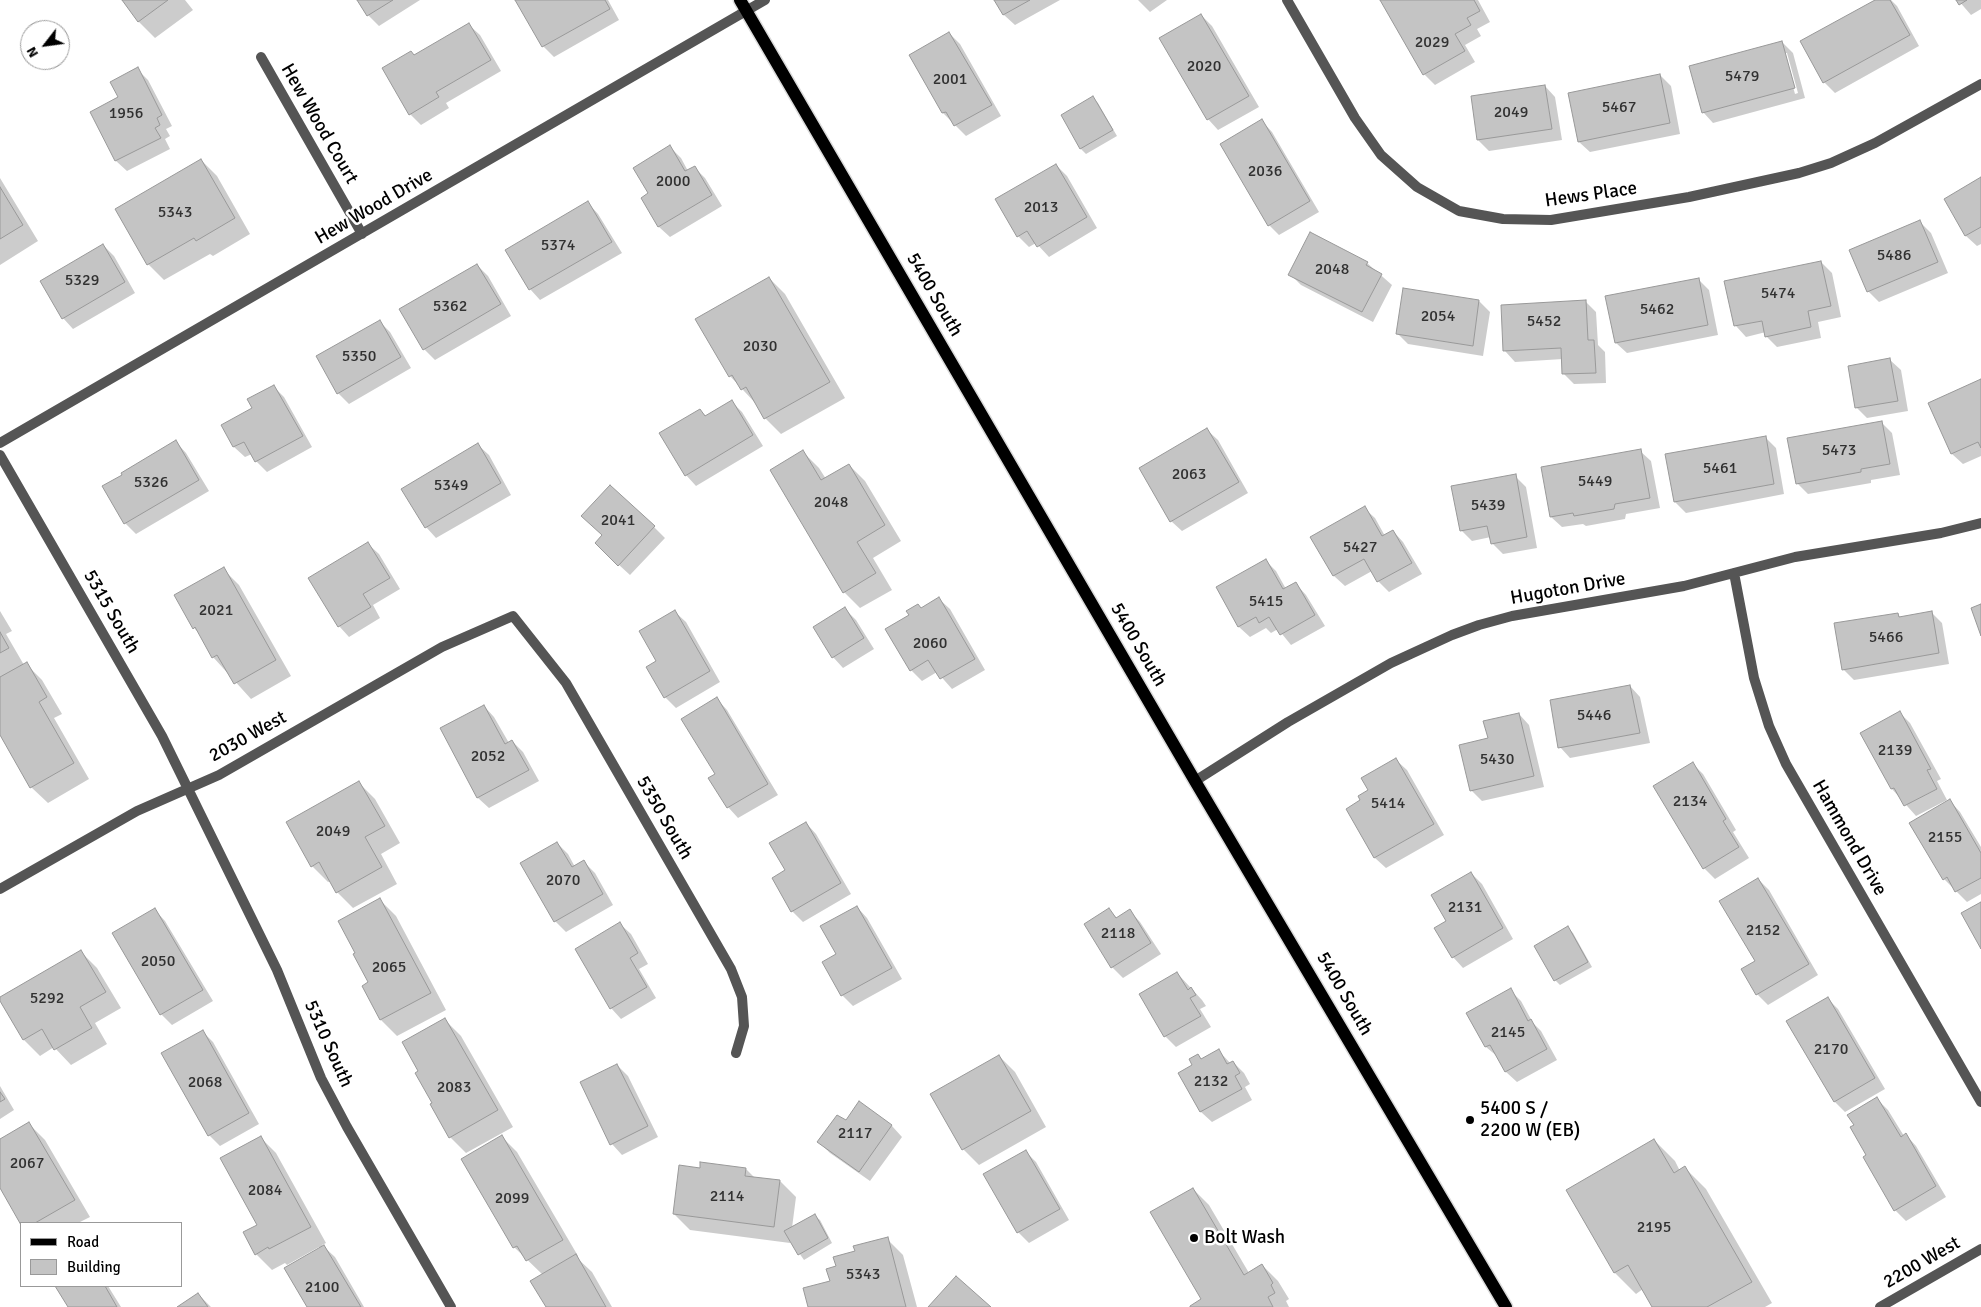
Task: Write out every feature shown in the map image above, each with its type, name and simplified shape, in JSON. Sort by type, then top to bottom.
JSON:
[{"type":"main road","name":"5400 South","points":[[743,5],[1195,781],[1506,1307]]},
{"type":"street","name":"Hew Wood Drive","points":[[0,443],[362,234],[743,5],[765,0]]},
{"type":"street","name":"Hews Place","points":[[1288,0],[1355,118],[1382,154],[1417,187],[1459,211],[1503,219],[1551,220],[1689,197],[1799,173],[1831,163],[1875,142],[1981,84]]},
{"type":"street","name":"Hew Wood Court","points":[[261,57],[362,234]]},
{"type":"street","name":"5315 South","points":[[0,455],[162,736],[187,788]]},
{"type":"street","name":"Hugoton Drive","points":[[1195,781],[1273,732],[1391,663],[1452,635],[1512,616],[1684,586],[1795,557],[1941,533],[1981,523]]},
{"type":"street","name":"Hammond Drive","points":[[1734,573],[1754,678],[1769,726],[1786,764],[1981,1102]]},
{"type":"street","name":"2030 West","points":[[0,889],[137,811],[219,775],[442,648],[513,616]]},
{"type":"street","name":"5350 South","points":[[513,616],[566,683],[731,969],[742,997],[743,1007],[744,1026],[736,1053]]},
{"type":"street","name":"5310 South","points":[[187,788],[277,970],[321,1078],[451,1307]]},
{"type":"street","name":"2200 West","points":[[1880,1307],[1981,1249]]},
{"type":"building","points":[[122,0],[168,0],[138,22]]},
{"type":"building","points":[[357,0],[393,0],[367,16]]},
{"type":"building","points":[[515,0],[605,0],[610,9],[542,47]]},
{"type":"building","points":[[994,0],[1030,0],[1003,15]]},
{"type":"building","points":[[1380,0],[1474,0],[1480,11],[1467,18],[1471,25],[1455,34],[1465,51],[1423,75]]},
{"type":"building","points":[[1875,0],[1890,0],[1910,35],[1823,83],[1800,41]]},
{"type":"building","points":[[1956,0],[1967,0],[1959,5]]},
{"type":"building","points":[[1201,14],[1249,96],[1207,120],[1159,38]]},
{"type":"building","points":[[469,23],[491,60],[436,92],[439,97],[409,115],[382,68],[411,51],[414,55]]},
{"type":"building","points":[[949,32],[992,105],[954,126],[946,112],[942,113],[909,55]]},
{"type":"building","points":[[1782,41],[1795,88],[1702,113],[1689,66]]},
{"type":"building","points":[[138,67],[162,115],[157,118],[160,125],[155,128],[161,138],[115,161],[90,112],[118,97],[110,82]]},
{"type":"building","points":[[1660,74],[1670,123],[1578,142],[1568,93]]},
{"type":"building","points":[[1545,85],[1552,129],[1477,140],[1471,96]]},
{"type":"building","points":[[1093,96],[1113,130],[1080,149],[1061,115]]},
{"type":"building","points":[[1262,119],[1310,201],[1268,226],[1220,144]]},
{"type":"building","points":[[670,145],[685,171],[695,166],[712,195],[658,227],[641,198],[648,193],[633,168]]},
{"type":"building","points":[[201,159],[235,218],[196,241],[194,238],[147,265],[115,209]]},
{"type":"building","points":[[1056,164],[1087,217],[1037,247],[1027,231],[1017,237],[995,199]]},
{"type":"building","points":[[1981,177],[1981,227],[1965,236],[1944,199]]},
{"type":"building","points":[[0,187],[23,225],[0,239]]},
{"type":"building","points":[[588,201],[612,242],[529,290],[505,250]]},
{"type":"building","points":[[1920,220],[1938,262],[1867,292],[1849,250]]},
{"type":"building","points":[[1310,232],[1368,262],[1366,265],[1382,274],[1362,312],[1288,275]]},
{"type":"building","points":[[103,244],[125,282],[62,319],[40,281]]},
{"type":"building","points":[[1821,261],[1831,306],[1808,311],[1811,327],[1765,337],[1762,321],[1734,326],[1724,281]]},
{"type":"building","points":[[477,264],[501,304],[423,350],[399,309]]},
{"type":"building","points":[[769,277],[830,382],[764,419],[746,387],[741,390],[732,375],[729,377],[695,319]]},
{"type":"building","points":[[1699,278],[1708,325],[1615,343],[1605,296]]},
{"type":"building","points":[[1403,288],[1479,300],[1473,346],[1396,334]]},
{"type":"building","points":[[1586,300],[1588,340],[1594,340],[1596,373],[1562,374],[1561,348],[1503,351],[1501,305]]},
{"type":"building","points":[[380,320],[401,357],[337,394],[316,356]]},
{"type":"building","points":[[1890,358],[1898,401],[1855,408],[1848,366]]},
{"type":"building","points":[[1981,379],[1981,448],[1978,442],[1951,454],[1928,403]]},
{"type":"building","points":[[274,385],[303,436],[255,462],[244,442],[233,447],[221,425],[252,408],[247,399]]},
{"type":"building","points":[[732,400],[753,435],[685,476],[659,433],[700,409],[705,416]]},
{"type":"building","points":[[1882,421],[1890,464],[1861,469],[1861,472],[1796,484],[1787,438]]},
{"type":"building","points":[[1207,428],[1239,482],[1170,522],[1139,468]]},
{"type":"building","points":[[1766,436],[1774,484],[1674,502],[1665,454]]},
{"type":"building","points":[[176,440],[199,480],[124,524],[102,486]]},
{"type":"building","points":[[478,443],[501,483],[425,528],[401,489]]},
{"type":"building","points":[[1641,449],[1650,498],[1615,504],[1614,509],[1574,516],[1573,513],[1550,517],[1541,467]]},
{"type":"building","points":[[803,450],[821,480],[849,464],[885,525],[857,542],[876,573],[843,593],[770,470]]},
{"type":"building","points":[[1516,474],[1527,537],[1491,544],[1487,526],[1460,531],[1451,486]]},
{"type":"building","points":[[610,485],[655,526],[618,566],[595,543],[602,535],[581,516]]},
{"type":"building","points":[[1365,506],[1382,536],[1393,530],[1412,563],[1377,582],[1364,559],[1333,576],[1310,537]]},
{"type":"building","points":[[368,542],[390,578],[363,594],[371,607],[338,627],[308,578]]},
{"type":"building","points":[[1266,559],[1283,589],[1296,582],[1315,615],[1280,635],[1269,617],[1259,623],[1256,617],[1238,627],[1216,587]]},
{"type":"building","points":[[224,567],[276,660],[234,684],[217,655],[212,658],[174,595]]},
{"type":"building","points":[[939,597],[975,659],[940,679],[928,660],[910,671],[885,629],[909,615],[906,611],[918,604],[921,608]]},
{"type":"building","points":[[1981,604],[1981,636],[1971,608]]},
{"type":"building","points":[[845,607],[864,638],[832,658],[813,627]]},
{"type":"building","points":[[675,610],[710,671],[664,698],[646,667],[656,661],[639,631]]},
{"type":"building","points":[[1932,611],[1939,653],[1842,670],[1834,623],[1898,613],[1899,617]]},
{"type":"building","points":[[0,632],[9,648],[0,653]]},
{"type":"building","points":[[27,662],[47,697],[39,702],[74,763],[30,788],[0,735],[0,677]]},
{"type":"building","points":[[1630,685],[1640,733],[1558,748],[1550,700]]},
{"type":"building","points":[[717,697],[768,784],[727,808],[708,778],[715,774],[681,719]]},
{"type":"building","points":[[484,705],[505,744],[512,740],[529,770],[477,798],[440,728]]},
{"type":"building","points":[[1900,711],[1931,769],[1927,770],[1937,789],[1904,806],[1894,788],[1891,789],[1860,733]]},
{"type":"building","points":[[1519,713],[1534,776],[1470,791],[1459,745],[1488,738],[1483,721]]},
{"type":"building","points":[[1396,758],[1434,824],[1374,858],[1346,809],[1360,800],[1358,796],[1368,790],[1361,778]]},
{"type":"building","points":[[1693,762],[1726,819],[1723,821],[1739,847],[1703,869],[1653,786]]},
{"type":"building","points":[[359,781],[385,826],[365,837],[382,867],[336,893],[319,862],[311,867],[286,822]]},
{"type":"building","points":[[1950,799],[1981,853],[1981,878],[1955,892],[1947,877],[1943,880],[1909,823]]},
{"type":"building","points":[[806,822],[841,883],[791,912],[772,878],[785,870],[769,843]]},
{"type":"building","points":[[557,842],[572,867],[584,860],[603,894],[554,922],[520,863]]},
{"type":"building","points":[[1471,872],[1503,928],[1452,958],[1434,928],[1446,921],[1431,895]]},
{"type":"building","points":[[1758,878],[1809,964],[1756,995],[1741,969],[1755,961],[1719,901]]},
{"type":"building","points":[[380,898],[431,993],[380,1020],[362,986],[368,982],[338,921]]},
{"type":"building","points":[[1981,902],[1981,949],[1961,913]]},
{"type":"building","points":[[857,906],[892,968],[841,996],[822,962],[836,954],[820,926]]},
{"type":"building","points":[[155,908],[203,990],[160,1015],[112,933]]},
{"type":"building","points":[[1109,908],[1116,918],[1130,909],[1151,943],[1111,968],[1084,924]]},
{"type":"building","points":[[620,922],[638,953],[630,958],[647,987],[610,1009],[575,949]]},
{"type":"building","points":[[1568,926],[1588,962],[1554,981],[1534,946]]},
{"type":"building","points":[[81,950],[106,992],[80,1007],[92,1028],[54,1050],[42,1029],[23,1040],[0,1001],[0,997]]},
{"type":"building","points":[[1177,972],[1188,990],[1191,987],[1196,995],[1190,998],[1201,1016],[1164,1037],[1139,994]]},
{"type":"building","points":[[1511,988],[1528,1021],[1531,1019],[1547,1049],[1505,1072],[1490,1045],[1485,1047],[1466,1013]]},
{"type":"building","points":[[1828,997],[1875,1078],[1834,1102],[1786,1021]]},
{"type":"building","points":[[445,1018],[498,1110],[449,1138],[430,1104],[432,1103],[415,1073],[418,1071],[402,1042]]},
{"type":"building","points":[[203,1030],[249,1113],[208,1136],[161,1053]]},
{"type":"building","points":[[1219,1049],[1227,1064],[1233,1061],[1240,1073],[1235,1076],[1242,1089],[1200,1112],[1178,1073],[1192,1065],[1189,1059],[1198,1054],[1201,1059]]},
{"type":"building","points":[[999,1055],[1031,1111],[962,1150],[930,1094]]},
{"type":"building","points":[[617,1064],[648,1126],[610,1145],[580,1082]]},
{"type":"building","points":[[0,1092],[5,1099],[0,1102]]},
{"type":"building","points":[[1877,1097],[1901,1137],[1906,1133],[1936,1186],[1894,1211],[1863,1157],[1866,1155],[1850,1127],[1854,1125],[1847,1115]]},
{"type":"building","points":[[859,1101],[892,1125],[859,1172],[817,1142],[837,1115],[846,1120]]},
{"type":"building","points":[[29,1122],[75,1200],[37,1222],[20,1223],[0,1188],[0,1139]]},
{"type":"building","points":[[502,1135],[563,1240],[526,1261],[517,1246],[513,1248],[461,1159]]},
{"type":"building","points":[[261,1136],[311,1227],[255,1255],[243,1232],[257,1225],[220,1158]]},
{"type":"building","points":[[1654,1139],[1674,1173],[1685,1166],[1752,1282],[1707,1307],[1652,1307],[1628,1265],[1614,1273],[1566,1190]]},
{"type":"building","points":[[1026,1150],[1060,1209],[1017,1233],[983,1174]]},
{"type":"building","points":[[700,1162],[746,1168],[745,1176],[780,1180],[774,1227],[673,1214],[679,1165],[700,1168]]},
{"type":"building","name":"Bolt Wash","points":[[1193,1188],[1244,1275],[1262,1264],[1273,1283],[1271,1285],[1275,1293],[1268,1297],[1273,1307],[1190,1307],[1201,1299],[1150,1212]]},
{"type":"building","points":[[815,1214],[828,1238],[798,1255],[784,1231]]},
{"type":"building","points":[[888,1237],[906,1307],[808,1307],[803,1288],[830,1281],[826,1269],[836,1266],[833,1257],[855,1251],[853,1246]]},
{"type":"building","points":[[324,1245],[361,1307],[307,1307],[284,1268]]},
{"type":"building","points":[[576,1254],[606,1307],[546,1307],[530,1281]]},
{"type":"building","points":[[956,1276],[991,1307],[928,1307]]},
{"type":"building","points":[[56,1287],[106,1287],[117,1307],[68,1307]]},
{"type":"building","points":[[198,1293],[208,1307],[177,1307]]},
{"type":"place","name":"5400 S / 2200 W (EB)","points":[[1470,1120]]},
{"type":"place","name":"Bolt Wash","points":[[1194,1238]]}]
